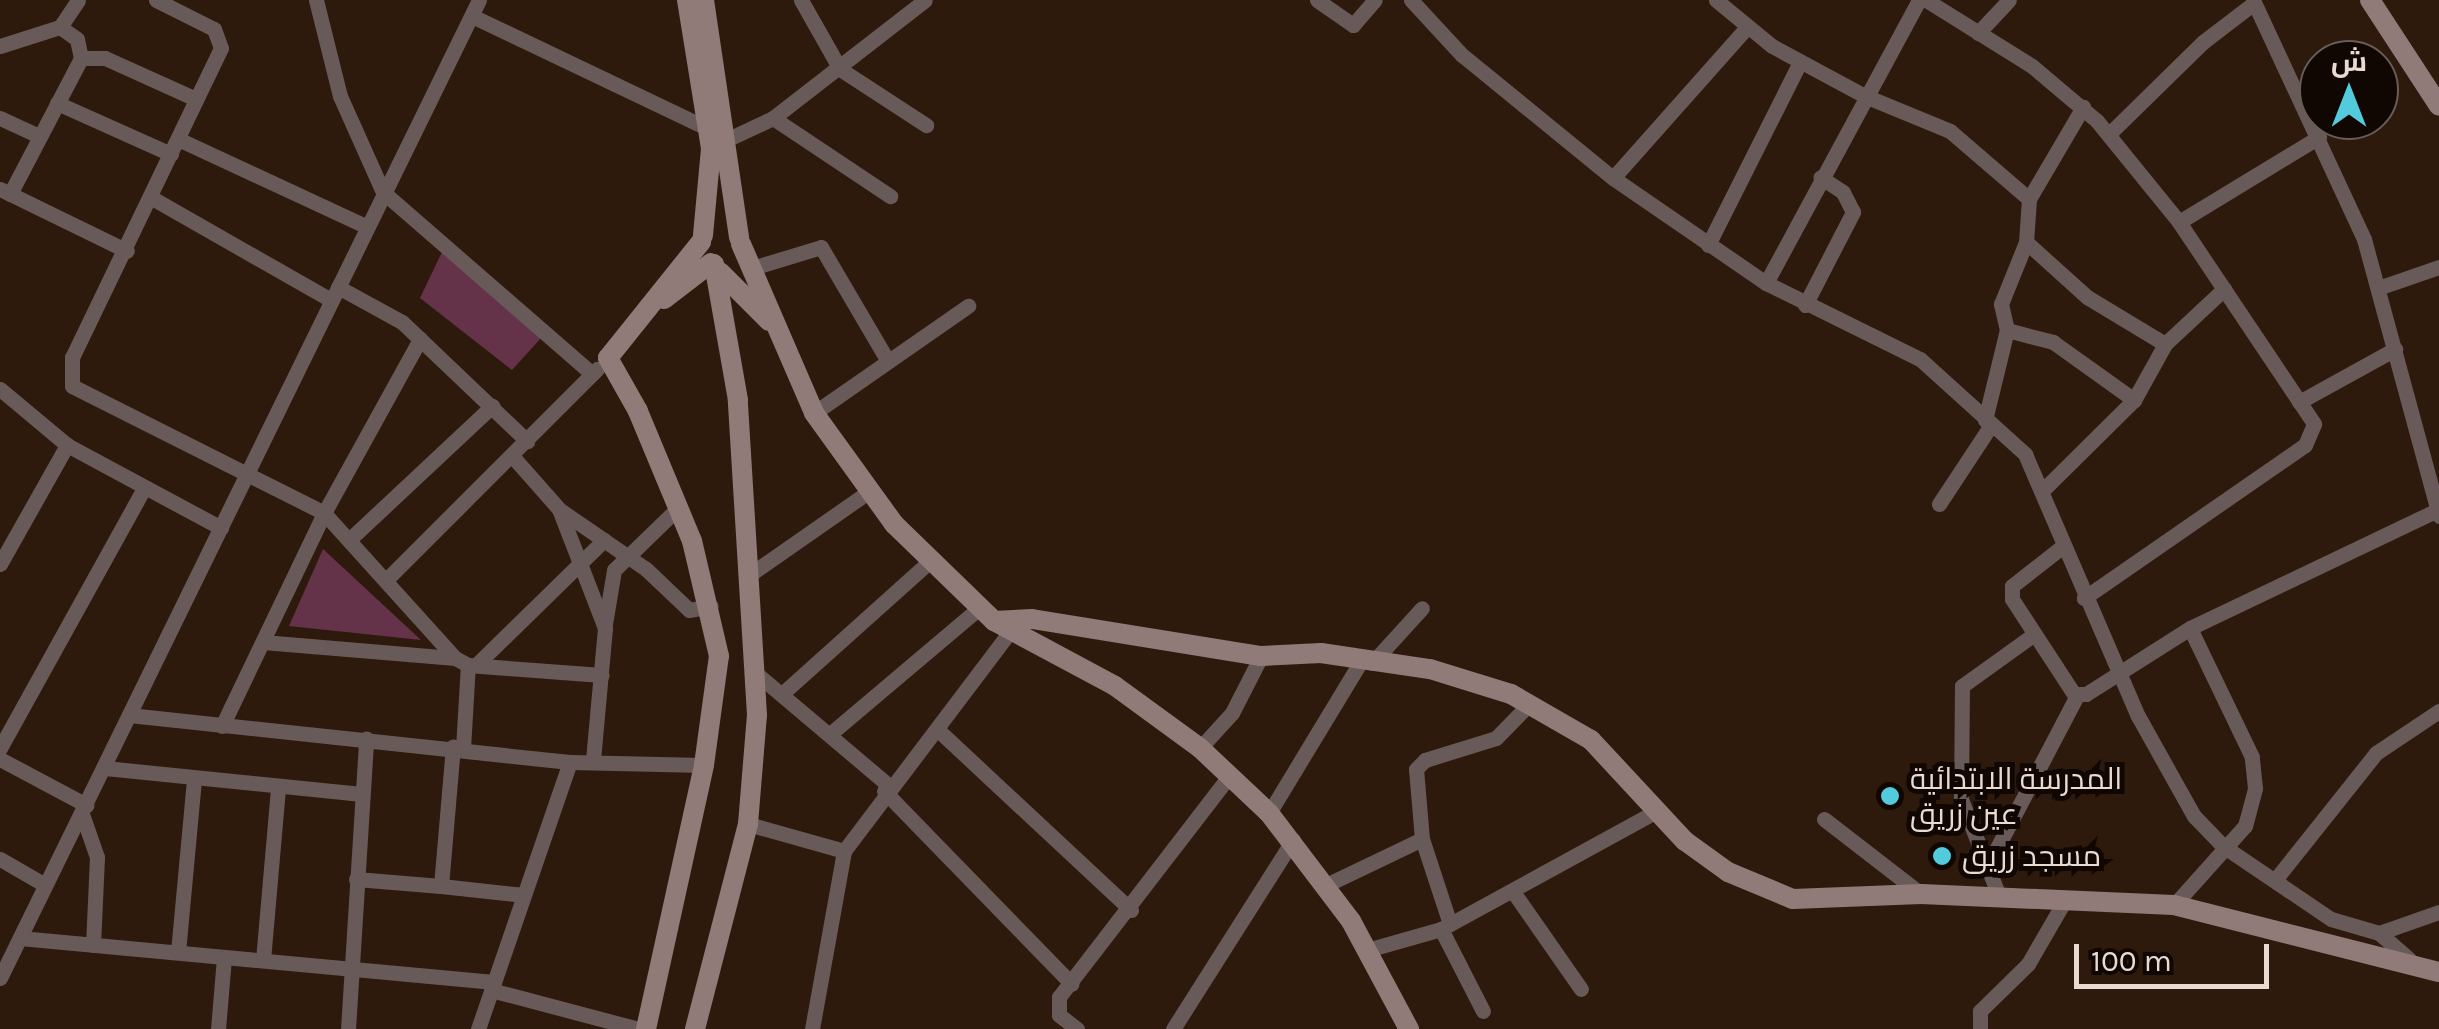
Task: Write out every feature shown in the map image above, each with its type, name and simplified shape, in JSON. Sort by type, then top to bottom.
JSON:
[{"type":"street","points":[[2,49],[60,27],[78,0]]},
{"type":"street","points":[[156,0],[220,36],[221,48],[127,251],[68,366],[72,386],[246,471],[324,514],[466,663]]},
{"type":"street","points":[[316,0],[340,96],[383,192],[592,374]]},
{"type":"street","points":[[2,970],[105,768],[365,226],[479,0]]},
{"type":"street","points":[[687,0],[740,240],[770,321],[814,413],[868,492],[928,563],[994,621],[1114,686],[1200,748],[1270,814],[1326,884],[1368,950],[1409,1029]]},
{"type":"street","points":[[704,0],[718,134],[702,239],[730,288],[770,321]]},
{"type":"street","points":[[801,0],[840,69],[926,125]]},
{"type":"street","points":[[1317,0],[1352,25],[1375,0]]},
{"type":"street","points":[[1410,0],[1462,55],[1613,178],[1766,283],[1920,359],[2025,454],[2044,489],[2084,598],[2176,792],[2223,846],[2331,919],[2379,933],[2409,960]]},
{"type":"street","points":[[1716,0],[1746,28],[1800,62],[1864,96],[1950,131],[2029,199]]},
{"type":"street","points":[[1766,283],[1919,0]]},
{"type":"street","points":[[1926,0],[2083,107],[2110,134],[2179,222],[2314,424],[2305,445],[2084,598]]},
{"type":"street","points":[[1978,33],[2009,0]]},
{"type":"street","points":[[2370,0],[2439,106]]},
{"type":"street","points":[[472,16],[718,134],[773,118],[923,1]]},
{"type":"street","points":[[2110,134],[2202,42],[2254,2],[2299,95]]},
{"type":"street","points":[[60,27],[76,39],[81,58],[5,192],[127,251]]},
{"type":"street","points":[[1613,178],[1746,28]]},
{"type":"street","points":[[81,58],[105,58],[196,99]]},
{"type":"street","points":[[1708,246],[1800,62]]},
{"type":"street","points":[[57,103],[175,146],[365,226]]},
{"type":"street","points":[[1939,504],[1988,422],[2006,330],[2001,304],[2026,242],[2029,199],[2083,107]]},
{"type":"street","points":[[0,118],[39,136]]},
{"type":"street","points":[[773,118],[890,196]]},
{"type":"street","points":[[2179,222],[2314,140]]},
{"type":"street","points":[[1987,867],[2078,694],[2190,628],[2438,513],[2378,288],[2320,140]]},
{"type":"street","points":[[1805,304],[1853,212],[1843,192],[1820,177]]},
{"type":"street","points":[[152,198],[420,338],[528,442]]},
{"type":"street","points":[[388,578],[608,358],[654,305],[702,239],[718,226],[740,240]]},
{"type":"street","points":[[654,305],[714,264],[735,260],[740,240]]},
{"type":"street","points":[[2026,242],[2087,297],[2165,344]]},
{"type":"street","points":[[752,268],[821,247],[888,362]]},
{"type":"street","points":[[695,1029],[748,824],[758,675],[738,400],[714,264]]},
{"type":"street","points":[[2378,288],[2439,267]]},
{"type":"street","points":[[2044,489],[2134,400],[2165,344],[2224,289]]},
{"type":"street","points":[[814,413],[968,306]]},
{"type":"street","points":[[2006,330],[2053,342],[2134,400]]},
{"type":"street","points":[[222,726],[324,514],[420,338]]},
{"type":"street","points":[[2299,402],[2395,349]]},
{"type":"street","points":[[20,938],[350,968],[492,986],[643,1029],[704,766],[718,674],[711,606],[679,507],[638,410],[608,358]]},
{"type":"street","points":[[0,388],[66,445],[221,528]]},
{"type":"street","points":[[350,539],[492,406]]},
{"type":"street","points":[[0,564],[66,445]]},
{"type":"street","points":[[513,457],[559,509],[627,556],[689,610],[711,606]]},
{"type":"street","points":[[0,748],[144,488]]},
{"type":"street","points":[[752,573],[868,492]]},
{"type":"street","points":[[593,760],[610,580],[627,556],[679,507]]},
{"type":"street","points":[[559,509],[605,628]]},
{"type":"street","points":[[441,886],[466,663],[604,540]]},
{"type":"street","points":[[2062,546],[2012,586],[2012,599],[2033,635],[2078,694]]},
{"type":"street","points":[[784,692],[928,563]]},
{"type":"street","points":[[1270,814],[1366,662],[1422,608]]},
{"type":"street","points":[[830,734],[994,621],[1032,619],[1261,656],[1321,653],[1451,674],[1530,703],[1591,740],[1655,812],[1728,872],[1779,895],[1832,900],[1921,894],[2174,905],[2409,960],[2439,972]]},
{"type":"street","points":[[812,1029],[844,851],[886,788],[938,730],[994,621]]},
{"type":"street","points":[[2174,905],[2244,826],[2256,774],[2190,628]]},
{"type":"street","points":[[1999,896],[1961,799],[1962,686],[2033,635]]},
{"type":"street","points":[[263,642],[602,675]]},
{"type":"street","points":[[1200,748],[1232,713],[1261,656]]},
{"type":"street","points":[[758,675],[784,692],[886,788],[1072,984]]},
{"type":"street","points":[[1483,1011],[1446,927],[1422,839],[1418,764],[1496,738],[1530,703]]},
{"type":"street","points":[[2274,880],[2376,753],[2439,711]]},
{"type":"street","points":[[130,715],[570,762],[704,766]]},
{"type":"street","points":[[938,730],[1131,910]]},
{"type":"street","points":[[348,1029],[366,739]]},
{"type":"street","points":[[0,759],[84,810],[97,857],[93,945]]},
{"type":"street","points":[[478,1029],[570,762]]},
{"type":"street","points":[[105,768],[362,794]]},
{"type":"street","points":[[1077,1029],[1056,1010],[1230,775]]},
{"type":"street","points":[[178,952],[194,779]]},
{"type":"street","points":[[263,960],[278,788]]},
{"type":"street","points":[[1368,950],[1446,927],[1655,812]]},
{"type":"street","points":[[1824,819],[1921,894]]},
{"type":"street","points":[[748,824],[844,851]]},
{"type":"street","points":[[1326,884],[1422,839]]},
{"type":"street","points":[[1173,1029],[1293,840]]},
{"type":"street","points":[[0,860],[46,884]]},
{"type":"street","points":[[356,880],[524,895]]},
{"type":"street","points":[[1514,893],[1581,989]]},
{"type":"street","points":[[1980,1029],[1980,1011],[2028,964],[2065,900]]},
{"type":"street","points":[[2379,933],[2439,912]]},
{"type":"street","points":[[218,1029],[224,956]]},
{"type":"shaded area","points":[[443,250],[541,338],[512,370],[420,298]]},
{"type":"shaded area","points":[[323,549],[421,640],[289,626]]},
{"type":"place","name":"المدرسة الابتدائية عين زريق","points":[[1890,796]]},
{"type":"place","name":"مسجد زريق","points":[[1942,856]]}]
